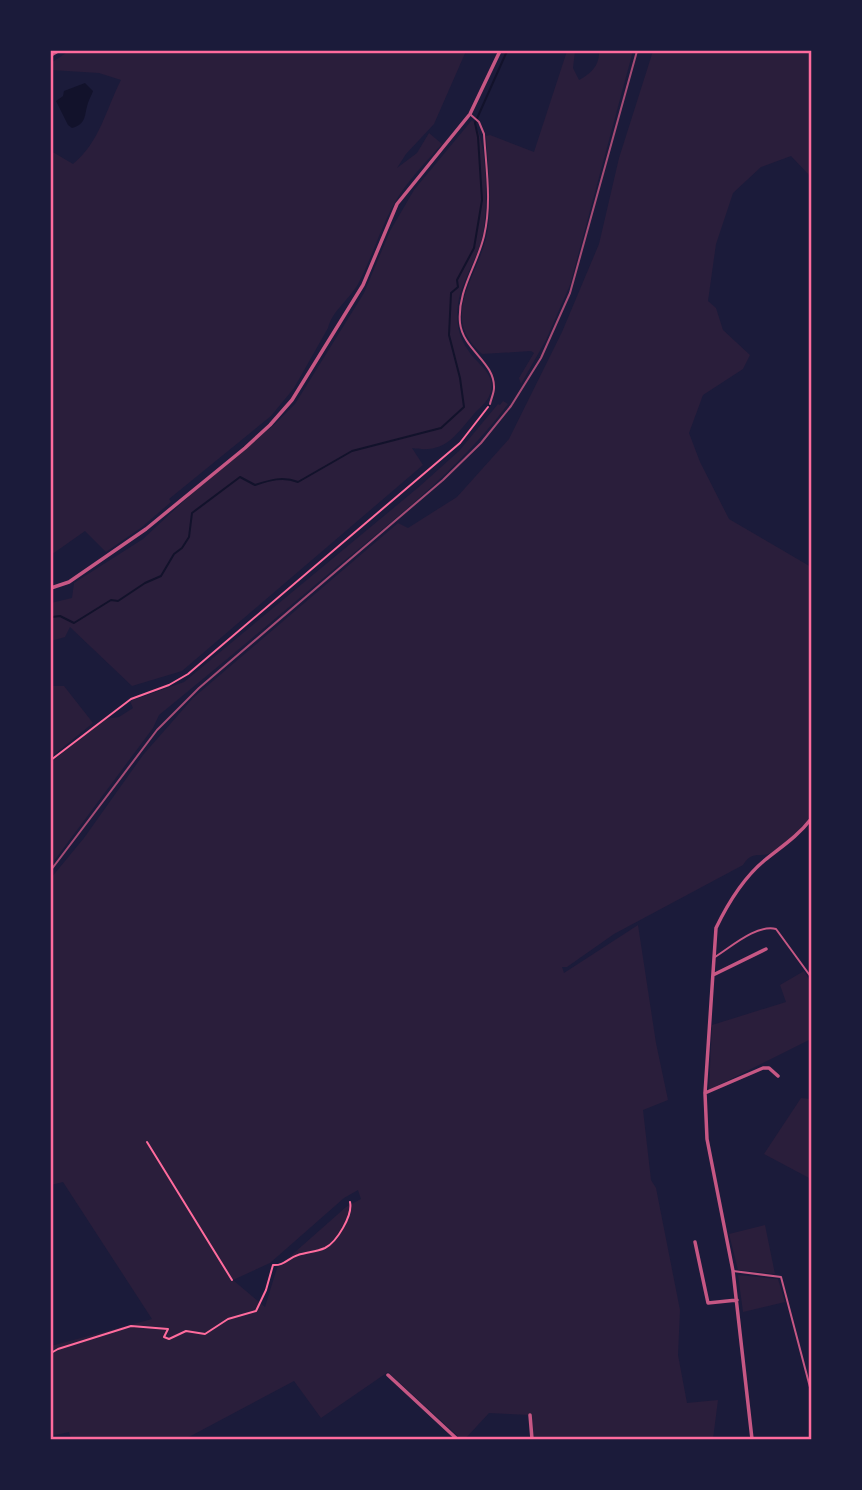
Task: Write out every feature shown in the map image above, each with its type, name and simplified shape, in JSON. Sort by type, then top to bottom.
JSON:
[{"type":"street","points":[[51,55],[58,51]]},
{"type":"street","points":[[51,588],[69,582],[146,529],[245,448],[284,408],[309,374],[363,285],[397,204],[472,115],[500,51]]},
{"type":"street","points":[[752,1439],[733,1271],[706,1139],[705,1093],[716,928],[726,906],[753,871],[811,819]]},
{"type":"street","points":[[713,975],[766,949]]},
{"type":"street","points":[[705,1093],[763,1068],[769,1068],[778,1076]]},
{"type":"street","points":[[695,1242],[709,1303],[737,1300]]},
{"type":"street","points":[[388,1376],[457,1439]]},
{"type":"street","points":[[530,1415],[532,1439]]},
{"type":"lane","points":[[472,115],[479,122],[484,134],[488,212],[479,254],[463,294],[460,327],[468,347],[486,364],[495,387],[490,404]]},
{"type":"lane","points":[[714,958],[759,930],[769,927],[776,929],[811,977]]},
{"type":"lane","points":[[733,1271],[781,1277],[811,1391]]},
{"type":"path","points":[[51,760],[131,699],[169,685],[188,674],[460,443],[490,404]]},
{"type":"path","points":[[147,1142],[232,1280]]},
{"type":"path","points":[[51,1353],[131,1326],[168,1329],[164,1337],[169,1339],[187,1331],[205,1334],[228,1318],[256,1311],[266,1290],[273,1265],[280,1265],[297,1255],[327,1247],[344,1224],[350,1211],[350,1202]]},
{"type":"shaded area","points":[[69,51],[466,51],[434,124],[406,154],[397,168],[417,153],[429,133],[442,144],[416,172],[399,196],[358,284],[333,316],[294,388],[271,416],[169,499],[171,502],[142,527],[106,552],[85,531],[51,555],[51,151],[73,164],[82,155],[96,135],[121,80],[99,73],[51,70],[51,63]]},
{"type":"shaded area","points":[[567,51],[575,51],[573,68],[579,80],[594,68],[599,51],[633,51],[570,285],[546,340],[521,384],[519,378],[534,353],[482,354],[469,340],[463,325],[465,296],[489,222],[486,136],[490,135],[534,152]]},
{"type":"shaded area","points":[[653,51],[811,51],[811,177],[791,156],[761,167],[733,193],[716,244],[708,301],[716,308],[723,330],[750,355],[743,369],[703,395],[689,433],[700,462],[729,519],[811,567],[811,816],[779,849],[750,857],[743,865],[614,934],[567,967],[562,967],[564,973],[638,925],[656,1043],[668,1100],[643,1110],[651,1180],[656,1188],[680,1310],[678,1355],[687,1403],[718,1400],[713,1439],[532,1439],[530,1415],[489,1413],[465,1439],[461,1439],[388,1372],[321,1418],[294,1381],[185,1439],[71,1439],[69,1432],[51,1436],[51,1346],[152,1319],[63,1182],[51,1185],[51,878],[84,838],[143,755],[193,698],[398,523],[408,528],[457,497],[509,439],[562,332],[599,244],[619,158]],"holes":[[[358,1190],[361,1199],[346,1207],[277,1268],[265,1307],[233,1280],[270,1263],[344,1198]]]},
{"type":"shaded area","points":[[85,83],[93,91],[83,121],[72,128],[56,101],[63,96],[64,91]]},
{"type":"shaded area","points":[[472,120],[482,143],[486,178],[484,228],[462,288],[457,316],[458,328],[465,345],[491,381],[492,387],[485,403],[448,442],[433,448],[412,448],[423,465],[182,671],[132,686],[70,627],[65,637],[51,641],[51,603],[72,598],[74,583],[143,539],[295,404],[364,293],[390,231],[414,190]]},
{"type":"shaded area","points":[[503,401],[508,404],[450,470],[159,715],[153,728],[51,865],[51,762],[105,719],[119,717],[133,708],[130,701],[184,682],[420,486],[459,451]]},
{"type":"shaded area","points":[[51,686],[64,686],[93,723],[51,757]]},
{"type":"shaded area","points":[[804,971],[811,983],[811,1039],[709,1090],[712,1025],[786,1002],[780,985]]},
{"type":"shaded area","points":[[801,1098],[811,1099],[811,1179],[764,1154]]},
{"type":"shaded area","points":[[765,1225],[775,1274],[738,1270],[729,1234]]},
{"type":"shaded area","points":[[738,1275],[778,1279],[785,1302],[743,1312]]},
{"type":"waterway","points":[[51,622],[52,617],[60,616],[74,623],[111,600],[118,601],[161,576],[174,554],[189,537],[192,513],[240,477],[255,485],[282,479],[298,482],[352,451],[441,428],[464,407],[449,335],[451,293],[458,287],[457,280],[474,248],[482,200],[475,123],[507,51]]},
{"type":"railway","points":[[51,870],[157,730],[199,688],[443,480],[481,443],[511,406],[541,358],[570,293],[637,51]]}]
